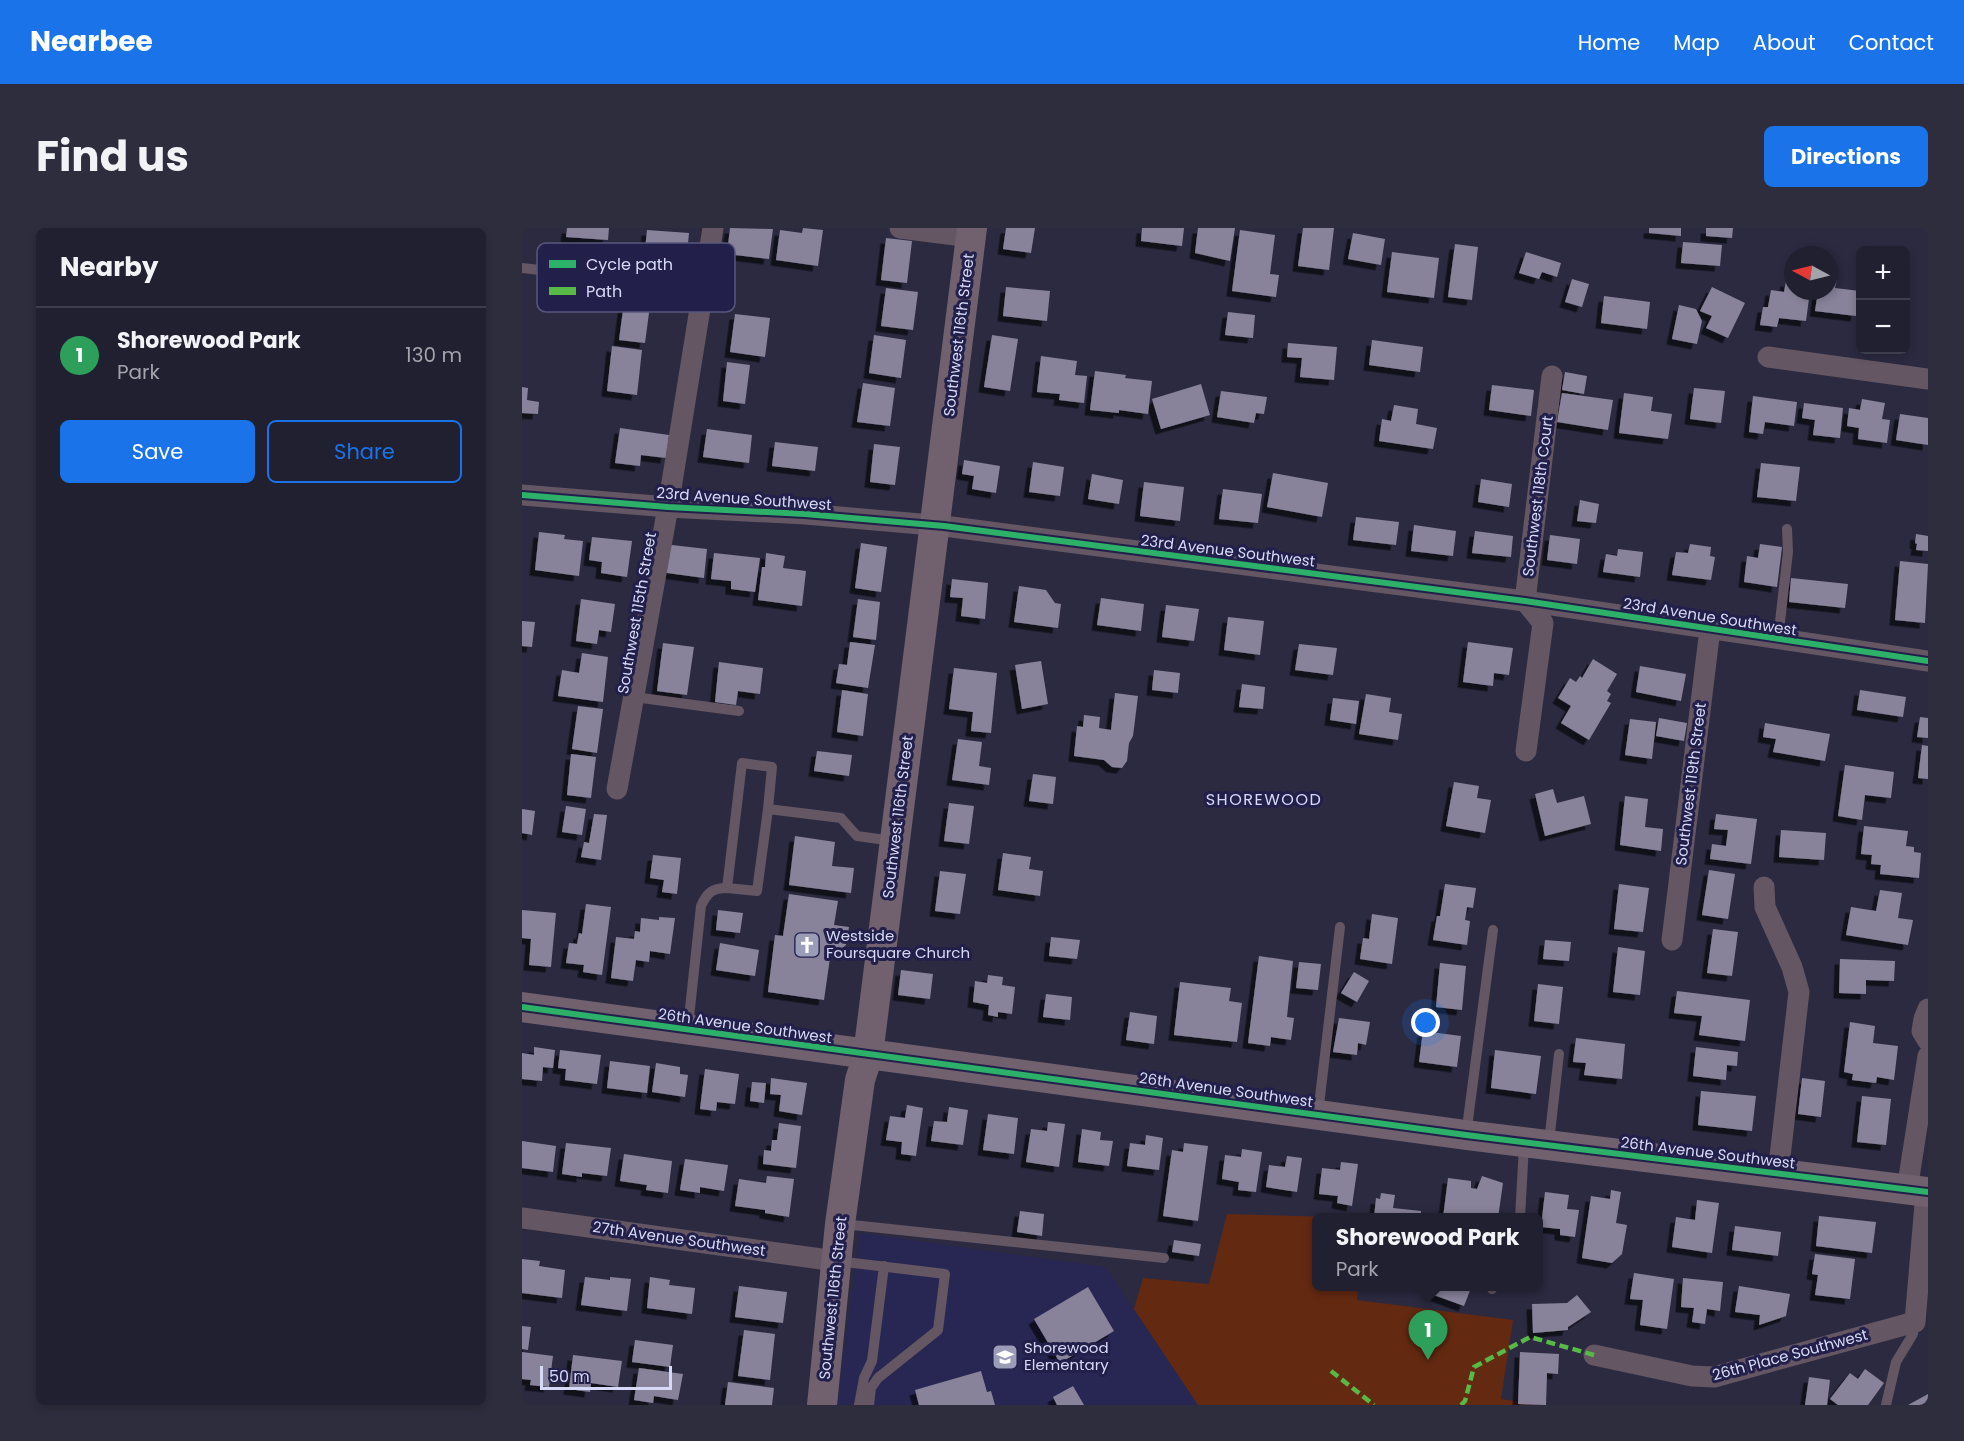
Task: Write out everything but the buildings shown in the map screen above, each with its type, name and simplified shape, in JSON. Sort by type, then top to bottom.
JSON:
[{"type":"street","name":"Southwest 115th Street","points":[[711,243],[713,228]]},
{"type":"street","points":[[900,228],[972,233]]},
{"type":"street","name":"Southwest 116th Street","points":[[822,1405],[840,1224],[860,1080],[868,1054],[972,233]]},
{"type":"street","name":"Southwest 115th Street","points":[[617,789],[668,507],[699,312]]},
{"type":"street","points":[[1768,357],[1928,379]]},
{"type":"street","name":"Southwest 118th Court","points":[[1525,601],[1552,376]]},
{"type":"street","name":"23rd Avenue Southwest","points":[[522,495],[935,525],[1525,601],[1928,661]]},
{"type":"street","points":[[1525,601],[1543,623],[1526,752]]},
{"type":"street","name":"Southwest 119th Street","points":[[1672,940],[1710,629]]},
{"type":"street","points":[[1764,887],[1765,907],[1792,967],[1799,992],[1778,1174]]},
{"type":"street","name":"26th Avenue Southwest","points":[[522,1007],[1466,1135],[1920,1191]]},
{"type":"street","points":[[1928,1009],[1922,1031],[1928,1041]]},
{"type":"street","points":[[1915,1322],[1928,1056]]},
{"type":"street","name":"27th Avenue Southwest","points":[[522,1218],[836,1261]]},
{"type":"street","name":"26th Place Southwest","points":[[1594,1355],[1692,1376],[1714,1377],[1915,1322]]},
{"type":"lane","points":[[522,268],[537,270]]},
{"type":"lane","points":[[1778,639],[1788,552],[1787,529]]},
{"type":"lane","points":[[634,697],[739,711]]},
{"type":"lane","points":[[688,1030],[701,906],[707,894],[716,888],[758,891],[772,767],[742,763],[727,888]]},
{"type":"lane","points":[[768,809],[841,818],[857,836],[895,841]]},
{"type":"lane","points":[[1318,1115],[1341,927]]},
{"type":"lane","points":[[1466,1135],[1493,930]]},
{"type":"lane","points":[[1521,1213],[1559,1054]]},
{"type":"lane","points":[[840,1224],[1164,1258]]},
{"type":"lane","points":[[836,1261],[945,1274],[938,1330],[884,1372],[871,1388],[869,1405]]},
{"type":"lane","points":[[859,1405],[864,1378],[872,1361],[884,1266]]},
{"type":"lane","points":[[1887,1405],[1896,1362],[1913,1334],[1915,1322]]},
{"type":"lane","points":[[872,1361],[884,1372]]},
{"type":"shaded area","points":[[1227,1214],[1312,1216],[1312,1291],[1358,1291],[1357,1300],[1513,1320],[1501,1399],[1540,1405],[1198,1405],[1134,1309],[1143,1278],[1209,1284]]},
{"type":"shaded area","name":"Shorewood Elementary","points":[[860,1233],[1105,1267],[1198,1405],[837,1405]]},
{"type":"marked path","points":[[1461,1405],[1465,1401],[1474,1367],[1530,1337],[1594,1355]]},
{"type":"marked path","points":[[1331,1371],[1374,1405]]},
{"type":"cycle path","points":[[522,495],[944,526],[1525,601],[1928,661]]},
{"type":"cycle path","points":[[522,1007],[1466,1135],[1928,1192]]},
{"type":"place","name":"Westside Foursquare Church","points":[[807,945]]},
{"type":"place","name":"Shorewood Elementary","points":[[1005,1357]]},
{"type":"place","name":"Shorewood Park","points":[[1428,1360]]},
{"type":"district","name":"SHOREWOOD","points":[[1264,799]]}]
